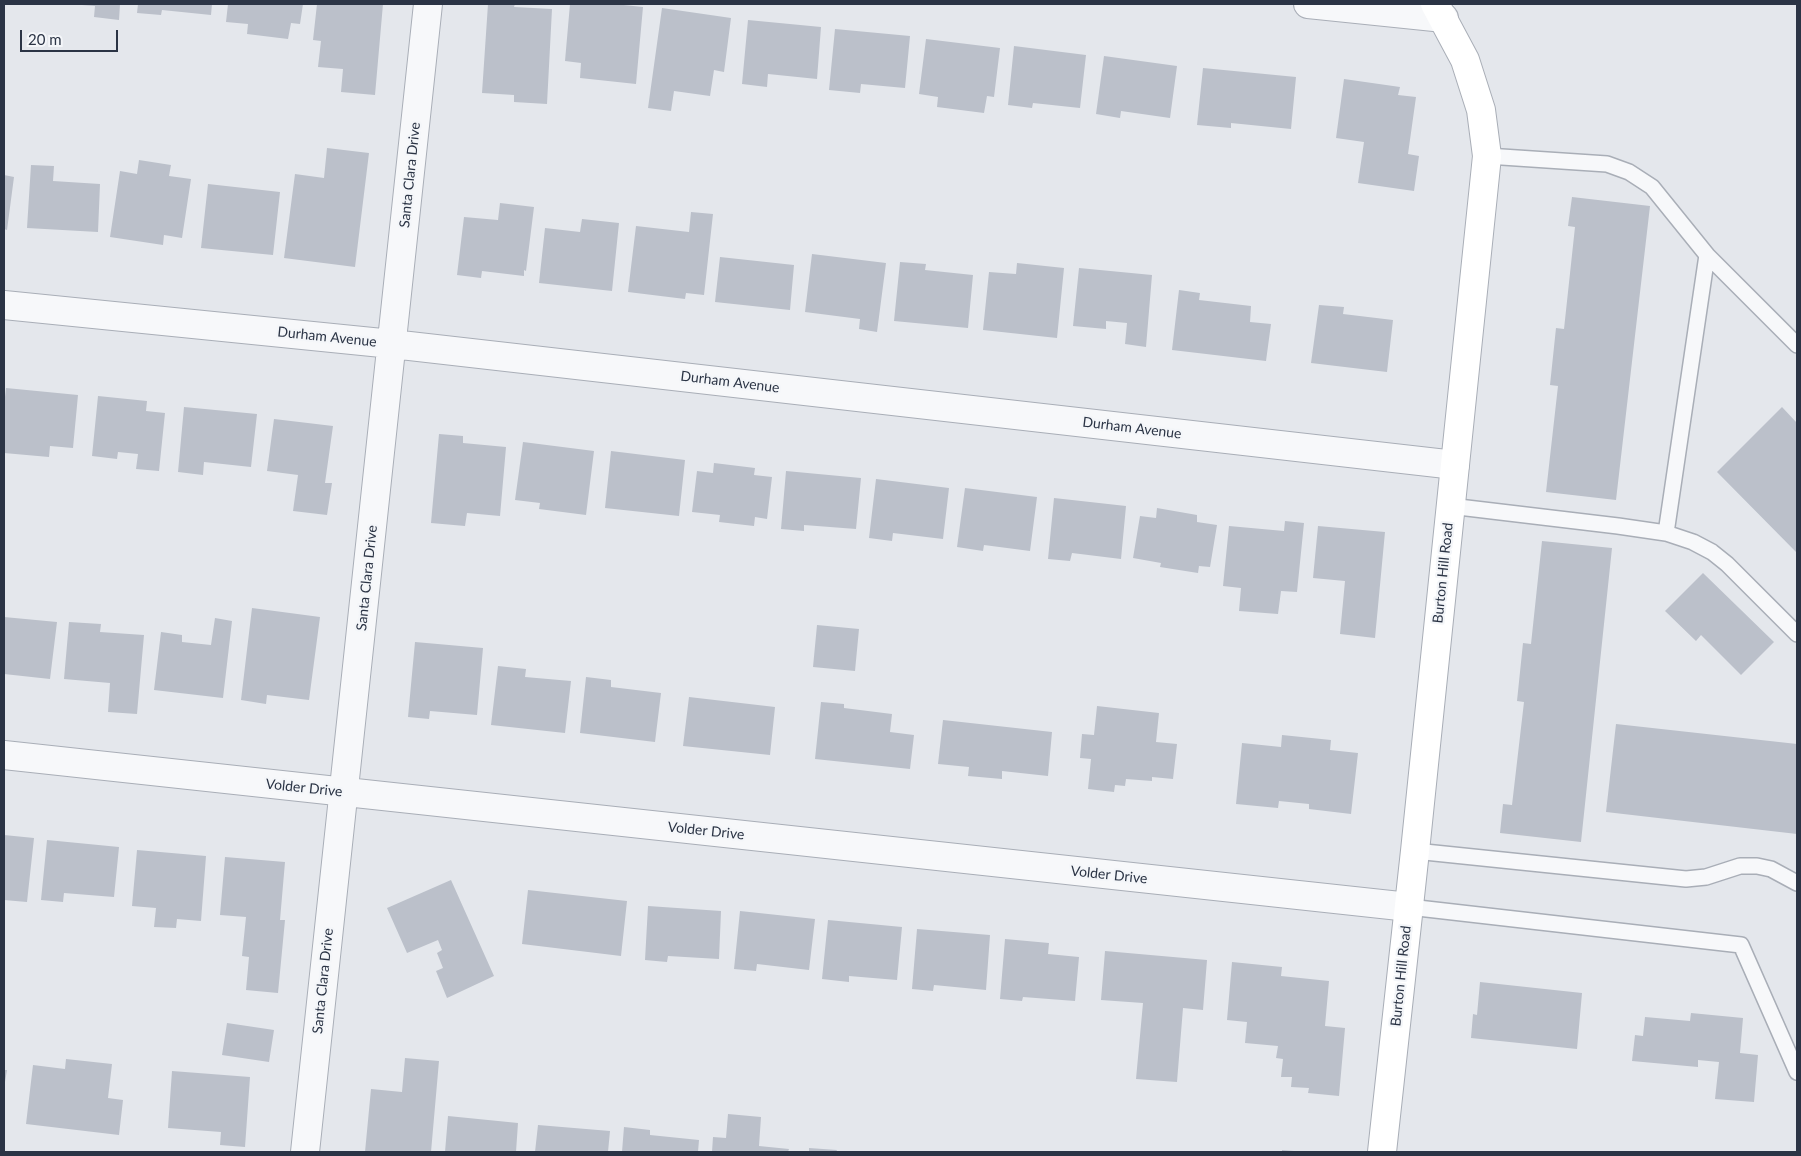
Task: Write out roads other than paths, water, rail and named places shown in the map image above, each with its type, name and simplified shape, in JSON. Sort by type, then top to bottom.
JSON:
[{"type":"street","name":"Santa Clara Drive","points":[[305,1152],[428,4]]},
{"type":"street","points":[[1308,4],[1440,11]]},
{"type":"street","name":"Burton Hill Road","points":[[1382,1152],[1487,156],[1481,110],[1465,60],[1440,11]]},
{"type":"street","name":"Durham Avenue","points":[[4,305],[392,344],[1455,465]]},
{"type":"street","name":"Volder Drive","points":[[4,755],[1409,907]]},
{"type":"lane","points":[[1487,156],[1607,164],[1629,172],[1652,187],[1707,255],[1797,345]]},
{"type":"lane","points":[[1666,534],[1707,255]]},
{"type":"lane","points":[[1450,506],[1666,534],[1693,542],[1712,552],[1727,564],[1797,634]]},
{"type":"lane","points":[[1415,852],[1686,879],[1706,877],[1740,866],[1757,866],[1771,869],[1797,883]]},
{"type":"lane","points":[[1409,907],[1741,945],[1797,1072]]}]
